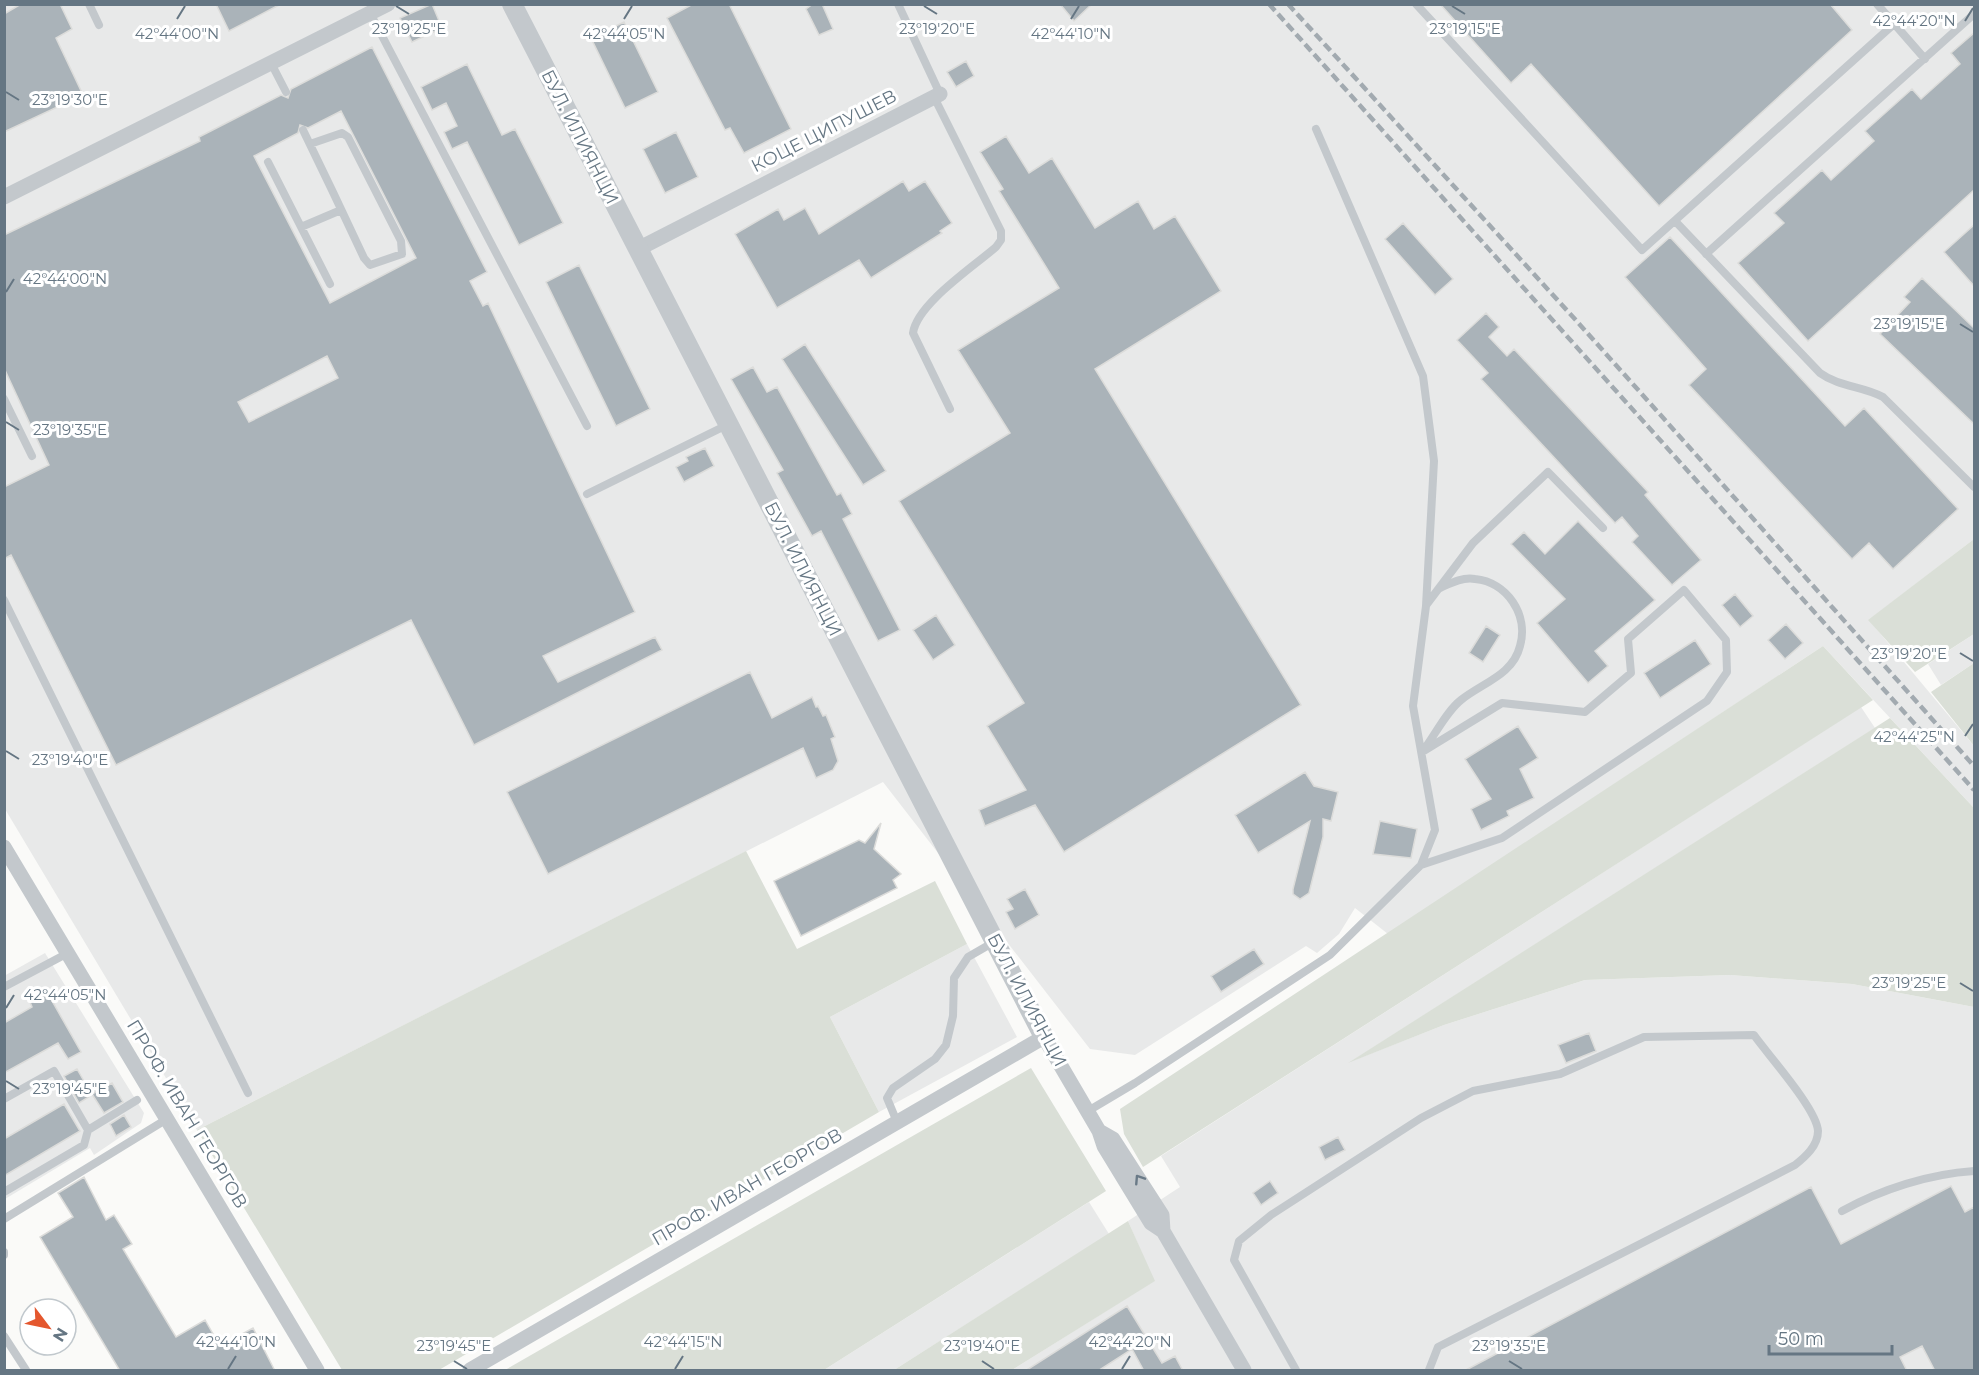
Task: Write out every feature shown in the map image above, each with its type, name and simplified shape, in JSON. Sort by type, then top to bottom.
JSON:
[{"type":"street","points":[[4,197],[387,4]]},
{"type":"street","name":"БУЛ. ИЛИЯНЦИ","points":[[512,4],[1044,1037],[1100,1131],[1104,1146],[1151,1223],[1163,1231],[1244,1371]]},
{"type":"street","name":"КОЦЕ ЦИПУШЕВ","points":[[638,249],[937,95]]},
{"type":"street","name":"ПРОФ. ИВАН ГЕОРГОВ","points":[[4,847],[317,1371]]},
{"type":"street","name":"ПРОФ. ИВАН ГЕОРГОВ","points":[[470,1371],[1044,1037]]},
{"type":"lane","points":[[89,4],[99,25]]},
{"type":"lane","points":[[897,4],[1001,231],[996,247],[924,309],[915,324],[914,333],[950,409]]},
{"type":"lane","points":[[1416,4],[1642,250],[1894,24]]},
{"type":"lane","points":[[1877,4],[1925,58]]},
{"type":"lane","points":[[370,13],[587,426]]},
{"type":"lane","points":[[1706,254],[1974,14]]},
{"type":"lane","points":[[271,63],[286,92]]},
{"type":"lane","points":[[1088,1111],[1135,1083],[1330,954],[1420,865],[1435,830],[1413,706],[1426,606],[1434,461],[1423,376],[1316,129]]},
{"type":"lane","points":[[303,130],[370,265],[402,254],[401,241],[348,137],[342,134],[310,144]]},
{"type":"lane","points":[[268,162],[330,284]]},
{"type":"lane","points":[[301,227],[341,210]]},
{"type":"lane","points":[[1675,221],[1820,373],[1833,382],[1875,393],[1883,398],[1974,487]]},
{"type":"lane","points":[[4,399],[32,456]]},
{"type":"lane","points":[[587,494],[728,424]]},
{"type":"lane","points":[[1426,606],[1473,543],[1548,472],[1603,528]]},
{"type":"lane","points":[[1422,752],[1459,701],[1499,676],[1513,663],[1521,646],[1522,628],[1518,610],[1508,594],[1493,584],[1475,579],[1457,580],[1440,588]]},
{"type":"lane","points":[[1420,865],[1502,838],[1707,701],[1727,672],[1726,640],[1684,590],[1628,639],[1631,673],[1585,712],[1502,703],[1422,752]]},
{"type":"lane","points":[[4,600],[248,1094]]},
{"type":"lane","points":[[897,1122],[887,1098],[893,1088],[935,1059],[946,1045],[953,1016],[954,978],[968,957],[995,941]]},
{"type":"lane","points":[[4,987],[68,953]]},
{"type":"lane","points":[[1296,1371],[1234,1260],[1239,1241],[1271,1215],[1421,1118],[1473,1091],[1560,1074],[1644,1036],[1754,1035],[1813,1115],[1818,1133],[1811,1150],[1795,1165],[1438,1347],[1429,1371]]},
{"type":"lane","points":[[4,1099],[54,1071],[88,1130]]},
{"type":"lane","points":[[4,1192],[84,1145],[88,1130],[137,1100]]},
{"type":"lane","points":[[4,1219],[167,1119]]},
{"type":"lane","points":[[1842,1211],[1863,1199],[1944,1173],[1974,1171]]},
{"type":"lane","points":[[4,1335],[26,1371]]},
{"type":"shaded area","points":[[5,5],[1974,5],[1974,539],[1869,620],[1974,746],[1974,808],[1823,646],[1388,934],[1355,908],[1339,934],[1317,953],[1306,946],[1135,1055],[1090,1049],[883,782],[197,1130],[5,809]]},
{"type":"shaded area","points":[[1974,539],[1974,634],[1915,672],[1868,620]]},
{"type":"shaded area","points":[[1974,634],[1974,663],[1941,685],[1928,664]]},
{"type":"shaded area","points":[[1823,646],[1873,700],[1143,1167],[1124,1134],[1120,1109]]},
{"type":"shaded area","points":[[1974,663],[1974,746],[1931,692]]},
{"type":"shaded area","points":[[1861,707],[1875,728],[1352,1061],[1444,1025],[1585,980],[1730,975],[1852,984],[1974,1007],[1974,1370],[1012,1370],[1154,1281],[1128,1221],[1180,1187],[1161,1156]]},
{"type":"shaded area","points":[[1890,718],[1974,808],[1974,1007],[1852,984],[1730,975],[1585,980],[1444,1025],[1348,1063]]},
{"type":"shaded area","points":[[746,851],[797,949],[935,881],[967,944],[830,1017],[879,1112],[439,1370],[342,1370],[197,1130]]},
{"type":"shaded area","points":[[967,944],[1017,1037],[879,1112],[830,1017]]},
{"type":"shaded area","points":[[45,953],[144,1113],[141,1123],[94,1155],[90,1148],[5,1199],[4,976]]},
{"type":"shaded area","points":[[1031,1068],[1106,1191],[824,1370],[505,1370]]},
{"type":"shaded area","points":[[1089,1202],[1109,1234],[894,1370],[824,1370]]},
{"type":"shaded area","points":[[1128,1221],[1155,1281],[1012,1370],[894,1370]]},
{"type":"building","points":[[21,4],[60,4],[72,29],[56,38],[83,95],[4,132],[4,14]]},
{"type":"building","points":[[216,4],[281,4],[229,31]]},
{"type":"building","points":[[432,4],[442,28],[412,42],[400,18]]},
{"type":"building","points":[[693,4],[729,4],[791,129],[744,153],[730,128],[725,130],[667,18]]},
{"type":"building","points":[[813,4],[822,4],[833,29],[819,35],[806,9]]},
{"type":"building","points":[[1060,4],[1092,4],[1074,21]]},
{"type":"building","points":[[1440,4],[1830,4],[1852,30],[1659,206],[1531,64],[1511,83]]},
{"type":"building","points":[[624,22],[658,92],[625,108],[591,38]]},
{"type":"building","points":[[1974,33],[1974,190],[1808,341],[1738,263],[1784,223],[1774,213],[1822,170],[1831,180],[1874,141],[1865,131],[1912,89],[1921,99],[1960,64],[1951,53]]},
{"type":"building","points":[[372,47],[487,272],[470,281],[483,306],[488,303],[635,612],[543,656],[558,682],[655,637],[662,650],[474,745],[411,620],[116,765],[11,555],[4,559],[4,487],[49,465],[4,368],[4,235],[200,141],[199,137],[281,95],[288,98],[291,89]],"holes":[[[341,111],[416,258],[330,303],[254,156],[298,133],[300,125],[308,128]],[[327,356],[338,378],[249,422],[238,402]]]},
{"type":"building","points":[[966,61],[974,76],[956,87],[947,72]]},
{"type":"building","points":[[467,64],[502,135],[515,129],[563,223],[519,245],[467,142],[452,149],[444,132],[457,126],[446,103],[432,110],[421,87]]},
{"type":"building","points":[[676,132],[698,177],[665,193],[643,149]]},
{"type":"building","points":[[1006,136],[1029,173],[1052,158],[1095,228],[1138,201],[1154,229],[1175,216],[1221,291],[1095,369],[1301,705],[1064,852],[1035,805],[985,826],[979,810],[1026,790],[987,726],[1024,703],[899,501],[1010,433],[958,350],[1059,288],[999,191],[1003,189],[980,152]]},
{"type":"building","points":[[903,181],[909,191],[925,181],[952,223],[940,231],[942,233],[871,278],[859,260],[777,308],[735,234],[778,209],[784,220],[805,208],[819,234]]},
{"type":"building","points":[[1403,223],[1453,279],[1435,295],[1385,239]]},
{"type":"building","points":[[1974,225],[1974,286],[1944,252]]},
{"type":"building","points":[[1670,237],[1845,426],[1864,408],[1958,509],[1893,569],[1869,543],[1852,559],[1689,385],[1706,369],[1625,277]]},
{"type":"building","points":[[579,265],[650,409],[616,426],[546,282]]},
{"type":"building","points":[[1922,278],[1974,328],[1974,424],[1880,334],[1910,302],[1904,297]]},
{"type":"building","points":[[1486,313],[1499,327],[1489,337],[1507,356],[1514,349],[1648,492],[1645,495],[1701,560],[1672,585],[1632,542],[1638,536],[1622,517],[1615,523],[1481,379],[1488,373],[1457,340]]},
{"type":"building","points":[[805,344],[886,471],[863,485],[782,359]]},
{"type":"building","points":[[753,367],[767,392],[777,387],[837,495],[841,493],[852,514],[843,519],[900,630],[878,641],[821,531],[812,536],[777,473],[783,470],[731,379]]},
{"type":"building","points":[[705,448],[714,466],[684,482],[676,467],[688,461],[686,457]]},
{"type":"building","points":[[1578,521],[1655,600],[1595,651],[1608,666],[1588,683],[1537,623],[1565,599],[1511,544],[1524,532],[1545,554]]},
{"type":"building","points":[[1735,594],[1753,616],[1740,627],[1722,605]]},
{"type":"building","points":[[936,615],[955,645],[933,660],[913,630]]},
{"type":"building","points":[[1786,624],[1803,643],[1785,659],[1768,640]]},
{"type":"building","points":[[1486,626],[1500,635],[1483,662],[1469,653]]},
{"type":"building","points":[[1695,640],[1711,664],[1660,698],[1644,673]]},
{"type":"building","points":[[750,672],[772,718],[812,697],[823,716],[826,715],[835,737],[831,739],[838,761],[833,770],[816,778],[803,748],[548,874],[507,792]]},
{"type":"building","points":[[1518,726],[1538,758],[1520,769],[1534,798],[1507,811],[1509,816],[1481,830],[1471,809],[1491,799],[1465,759]]},
{"type":"building","points":[[1305,772],[1314,786],[1338,792],[1331,821],[1323,819],[1323,837],[1309,893],[1300,899],[1293,894],[1293,889],[1310,821],[1258,853],[1235,815]]},
{"type":"building","points":[[1380,821],[1417,829],[1411,858],[1373,854]]},
{"type":"building","points":[[881,823],[874,849],[901,874],[893,880],[897,888],[801,936],[774,881],[859,840],[865,843]]},
{"type":"building","points":[[1025,889],[1039,915],[1015,929],[1006,912],[1013,909],[1007,899]]},
{"type":"building","points":[[1254,949],[1264,964],[1221,992],[1211,976]]},
{"type":"building","points":[[47,992],[81,1052],[68,1059],[58,1043],[4,1073],[4,1023],[32,1007],[30,1002]]},
{"type":"building","points":[[1589,1033],[1596,1051],[1566,1063],[1558,1045]]},
{"type":"building","points":[[77,1069],[92,1095],[79,1103],[64,1076]]},
{"type":"building","points":[[112,1083],[123,1102],[104,1113],[92,1094]]},
{"type":"building","points":[[64,1104],[80,1131],[4,1176],[4,1139]]},
{"type":"building","points":[[124,1115],[131,1127],[116,1136],[110,1124]]},
{"type":"building","points":[[1338,1137],[1345,1150],[1325,1160],[1319,1147]]},
{"type":"building","points":[[84,1177],[106,1220],[114,1215],[132,1244],[123,1249],[176,1337],[205,1320],[220,1346],[253,1328],[275,1371],[120,1371],[78,1301],[78,1297],[76,1297],[40,1237],[73,1217],[58,1193]]},
{"type":"building","points":[[1270,1181],[1278,1193],[1261,1205],[1253,1193]]},
{"type":"building","points":[[1951,1186],[1965,1212],[1974,1207],[1974,1371],[1935,1371],[1922,1346],[1900,1357],[1907,1371],[1464,1371],[1811,1187],[1841,1244]]},
{"type":"building","points":[[1127,1306],[1162,1363],[1175,1356],[1183,1371],[1144,1371],[1132,1349],[1098,1371],[1025,1371]]},
{"type":"railway","points":[[1269,4],[1974,790]]},
{"type":"railway","points":[[1288,4],[1573,317],[1974,766]]}]
